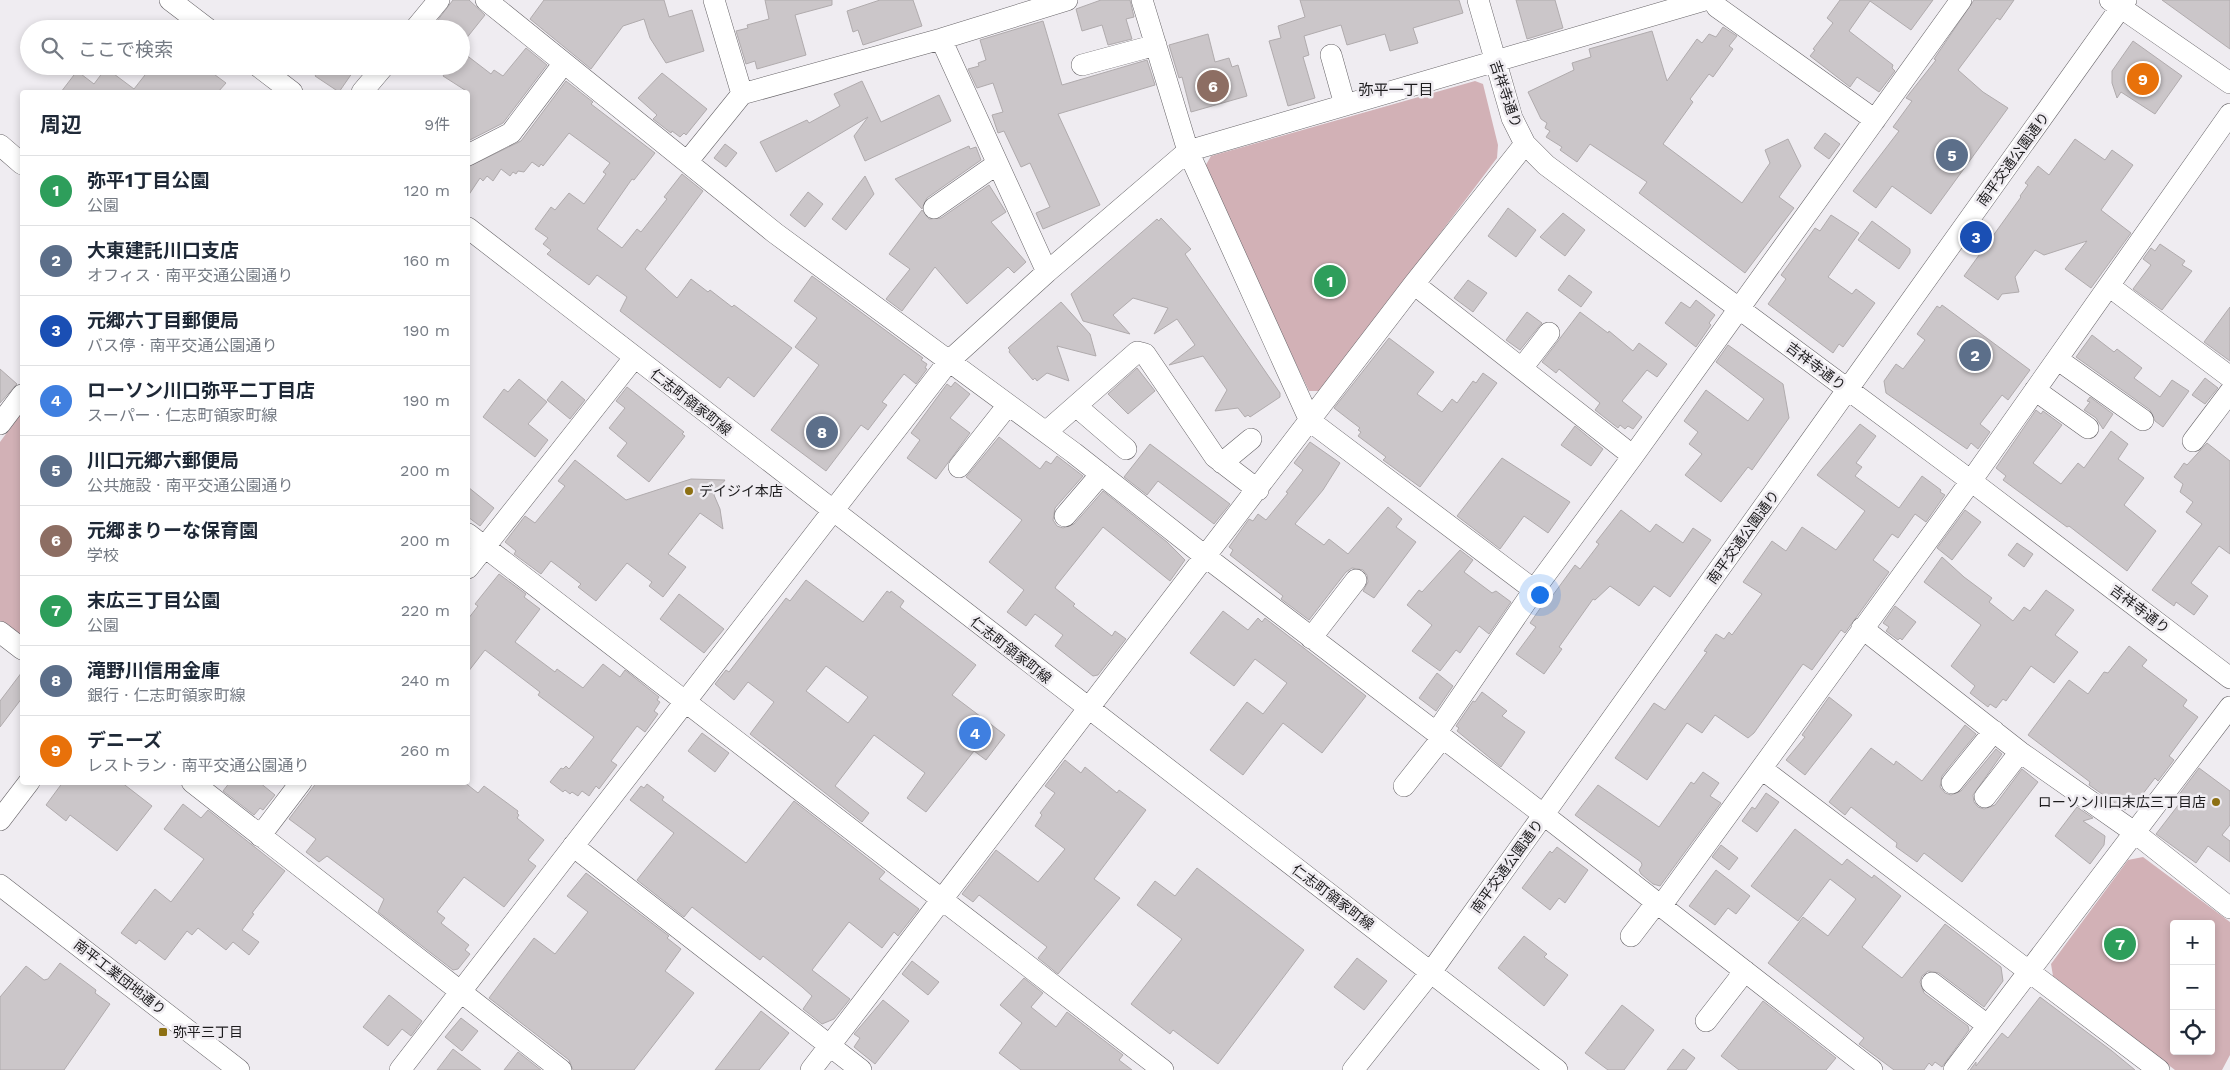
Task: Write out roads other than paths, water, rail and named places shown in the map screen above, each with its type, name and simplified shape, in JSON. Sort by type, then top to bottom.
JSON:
[{"type":"street","points":[[170,0],[196,20]]},
{"type":"street","points":[[422,20],[439,0]]},
{"type":"street","points":[[486,0],[775,233],[1046,432],[1872,1070]]},
{"type":"street","points":[[714,0],[742,94]]},
{"type":"street","points":[[688,162],[742,94],[941,39],[1067,0]]},
{"type":"street","points":[[1142,0],[1188,151],[1310,421],[1534,590]]},
{"type":"street","name":"吉祥寺通り","points":[[1478,0],[1512,118],[1525,144],[1546,165],[1971,480],[2230,678]]},
{"type":"street","points":[[400,1070],[949,361],[1047,272],[1188,151],[1705,0]]},
{"type":"street","points":[[1713,0],[1718,7],[1875,120]]},
{"type":"street","points":[[1404,786],[1439,736],[1534,590],[1634,456],[1961,0]]},
{"type":"street","points":[[2119,2],[2230,83]]},
{"type":"street","name":"南平交通公園通り","points":[[1354,1070],[1431,972],[1544,815],[1848,390],[2119,2]]},
{"type":"street","points":[[941,39],[1047,272]]},
{"type":"street","points":[[1082,65],[1156,45]]},
{"type":"street","points":[[1331,55],[1345,105]]},
{"type":"street","points":[[470,154],[511,133],[564,63]]},
{"type":"street","points":[[270,75],[289,90]]},
{"type":"street","points":[[364,90],[376,75]]},
{"type":"street","points":[[1631,936],[1659,904],[1762,769],[1862,628],[1971,480],[2230,114]]},
{"type":"street","points":[[0,144],[20,162]]},
{"type":"street","points":[[811,1070],[943,900],[1087,709],[1258,490],[1414,284],[1525,144]]},
{"type":"street","points":[[934,208],[997,164]]},
{"type":"street","name":"仁志町領家町線","points":[[470,230],[1087,709],[1557,1070]]},
{"type":"street","points":[[1414,284],[1634,456]]},
{"type":"street","points":[[2109,286],[2230,377]]},
{"type":"street","points":[[1522,368],[1550,334]]},
{"type":"street","points":[[1046,432],[1137,352],[1145,354],[1215,457],[1258,490]]},
{"type":"street","points":[[470,561],[476,540],[634,358]]},
{"type":"street","points":[[2057,359],[2142,420]]},
{"type":"street","points":[[2035,390],[2088,428]]},
{"type":"street","points":[[2193,441],[2230,392]]},
{"type":"street","points":[[0,424],[20,398]]},
{"type":"street","points":[[959,468],[1008,405]]},
{"type":"street","points":[[1076,406],[1126,449]]},
{"type":"street","points":[[1222,463],[1251,439]]},
{"type":"street","points":[[1065,516],[1101,474]]},
{"type":"street","points":[[476,540],[1163,1070]]},
{"type":"street","points":[[1311,638],[1356,580]]},
{"type":"street","points":[[1862,628],[2020,752],[2134,832],[2230,908]]},
{"type":"street","points":[[0,632],[20,647]]},
{"type":"street","points":[[1954,1070],[2230,707]]},
{"type":"street","points":[[1952,783],[1994,731]]},
{"type":"street","points":[[1984,797],[2020,752]]},
{"type":"street","points":[[1762,769],[2159,1070]]},
{"type":"street","points":[[0,820],[27,785]]},
{"type":"street","points":[[196,785],[561,1070]]},
{"type":"street","points":[[260,836],[299,785]]},
{"type":"street","points":[[573,846],[861,1070]]},
{"type":"street","name":"南平工業団地通り","points":[[0,885],[239,1070]]},
{"type":"street","points":[[1706,1021],[1745,971]]},
{"type":"street","points":[[1932,983],[1987,1025]]},
{"type":"place","name":"デニーズ","points":[[2143,79]]},
{"type":"place","name":"元郷まりーな保育園","points":[[1213,86]]},
{"type":"place","name":"川口元郷六郵便局","points":[[1952,155]]},
{"type":"place","name":"元郷六丁目郵便局","points":[[1976,237]]},
{"type":"place","name":"弥平1丁目公園","points":[[1330,281]]},
{"type":"place","name":"大東建託川口支店","points":[[1975,355]]},
{"type":"place","name":"滝野川信用金庫","points":[[822,432]]},
{"type":"place","name":"デイジイ本店","points":[[689,491]]},
{"type":"place","name":"ローソン川口弥平二丁目店","points":[[975,733]]},
{"type":"place","name":"ローソン川口末広三丁目店","points":[[2216,802]]},
{"type":"place","name":"末広三丁目公園","points":[[2120,944]]},
{"type":"place","name":"弥平三丁目","points":[[163,1032]]},
{"type":"district","name":"弥平一丁目","points":[[1396,90]]}]
